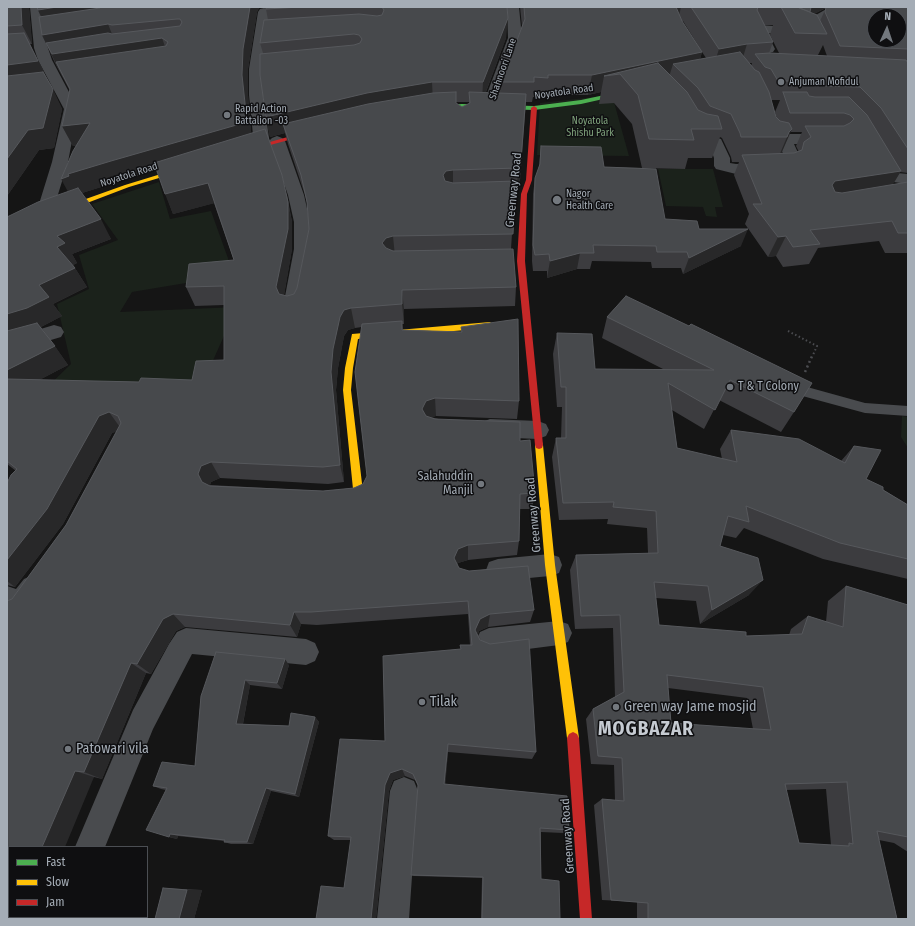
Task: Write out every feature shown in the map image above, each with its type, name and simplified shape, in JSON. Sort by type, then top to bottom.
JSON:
[{"type":"street","points":[[36,7],[43,33],[44,54],[59,81],[71,110],[60,162],[43,217]]},
{"type":"street","name":"Shahnoori Lane","points":[[489,107],[515,38],[513,7]]},
{"type":"street","points":[[818,56],[809,31],[811,23],[839,7]]},
{"type":"street","points":[[264,12],[256,69],[256,95],[269,143],[296,196],[302,222],[304,249],[292,307]]},
{"type":"street","points":[[773,61],[759,29],[788,31],[812,42]]},
{"type":"street","points":[[261,34],[304,31]]},
{"type":"street","points":[[256,69],[272,67]]},
{"type":"street","points":[[43,86],[59,81]]},
{"type":"street","name":"Noyatola Road","points":[[418,110],[462,106],[534,108],[580,102],[640,89]]},
{"type":"street","name":"Greenway Road","points":[[534,108],[529,180],[516,194],[513,261],[538,430],[550,565],[573,736],[586,919]]},
{"type":"street","points":[[688,120],[695,135],[703,139],[713,140],[716,142],[722,158],[722,166],[736,169],[785,167],[787,158],[792,158],[786,142],[774,134],[782,138],[834,139]]},
{"type":"street","points":[[232,154],[327,128]]},
{"type":"street","points":[[872,145],[900,179],[901,196]]},
{"type":"street","name":"Noyatola Road","points":[[7,235],[43,217],[127,186],[195,166]]},
{"type":"street","points":[[321,495],[358,492],[347,390],[348,368],[355,336],[502,324]]},
{"type":"street","points":[[7,346],[54,332]]},
{"type":"street","points":[[468,427],[538,430]]},
{"type":"street","points":[[476,572],[550,565]]},
{"type":"street","points":[[7,598],[21,603],[44,570]]},
{"type":"street","points":[[489,641],[559,633]]},
{"type":"street","points":[[90,846],[143,720],[178,653],[186,641],[306,652]]},
{"type":"street","points":[[393,919],[404,791]]},
{"type":"lane","points":[[462,106],[463,117]]},
{"type":"lane","points":[[776,381],[797,390],[866,408],[908,411]]},
{"type":"path","points":[[788,331],[817,346],[797,390]]},
{"type":"green space","name":"Noyatola Shishu Park","points":[[612,95],[629,156],[537,155],[540,103]]},
{"type":"green space","points":[[658,169],[713,169],[723,207],[715,207],[717,217],[706,216],[703,207],[666,206]]},
{"type":"green space","points":[[159,182],[170,219],[211,211],[234,275],[132,292],[120,312],[237,307],[197,396],[41,393],[71,364],[57,304],[89,289],[79,255],[118,240],[92,204]]},
{"type":"green space","points":[[902,416],[908,417],[908,448],[901,437]]},
{"type":"building","points":[[7,7],[21,7],[22,25],[7,26]]},
{"type":"building","points":[[37,7],[57,7],[38,10]]},
{"type":"building","points":[[100,7],[250,7],[243,49],[242,75],[247,122],[68,174],[69,176],[61,179],[73,151],[90,123],[62,126],[70,89],[56,62],[166,46],[168,42],[162,38],[52,54],[46,43],[108,33],[112,34],[180,26],[182,22],[180,19],[177,19],[112,25],[108,24],[42,35],[39,17]]},
{"type":"building","points":[[266,7],[300,7],[266,9]]},
{"type":"building","points":[[382,7],[507,7],[508,18],[483,82],[432,82],[367,93],[266,117],[260,75],[260,54],[354,45],[360,43],[362,39],[359,35],[354,34],[260,43],[264,20],[359,14],[377,16],[382,15],[384,10]]},
{"type":"building","points":[[524,7],[676,7],[682,21],[702,52],[592,75],[548,75],[548,78],[534,77],[534,82],[501,82],[525,19]]},
{"type":"building","points":[[691,7],[758,7],[757,10],[773,42],[747,44],[719,49]]},
{"type":"building","points":[[781,7],[797,7],[817,15],[827,34],[795,33]]},
{"type":"building","points":[[797,7],[811,7],[810,12]]},
{"type":"building","points":[[826,7],[908,7],[908,49],[885,48],[907,48],[907,8],[867,8],[867,47],[840,46],[825,12]]},
{"type":"building","points":[[24,33],[38,61],[7,65],[7,34]]},
{"type":"building","points":[[740,52],[755,70],[759,72],[769,92],[776,117],[780,121],[789,123],[792,129],[787,137],[741,137],[731,114],[710,106],[698,88],[673,64]]},
{"type":"building","points":[[770,53],[906,60],[908,63],[908,149],[881,108],[860,87],[825,86],[822,82],[817,81],[778,81],[771,69],[765,67],[755,54]]},
{"type":"building","points":[[658,63],[687,92],[698,110],[707,114],[718,116],[722,129],[691,129],[694,140],[649,139],[638,95],[620,74],[604,76]]},
{"type":"building","points":[[43,72],[53,89],[43,128],[28,130],[7,159],[7,76]]},
{"type":"building","points":[[456,92],[456,103],[462,107],[470,103],[469,92],[526,94],[521,160],[518,168],[453,170],[446,171],[443,175],[445,181],[453,183],[516,181],[513,234],[393,236],[386,238],[382,243],[386,248],[393,251],[513,249],[516,287],[402,290],[402,304],[351,308],[344,310],[340,317],[333,349],[331,372],[340,465],[323,467],[211,462],[201,466],[198,474],[202,482],[210,486],[323,491],[354,488],[363,484],[367,476],[355,372],[362,324],[402,321],[402,330],[462,332],[461,327],[518,319],[519,401],[435,398],[426,401],[422,409],[426,416],[435,419],[520,422],[520,441],[530,440],[535,493],[520,494],[519,541],[468,545],[458,549],[454,558],[459,568],[469,571],[528,566],[534,610],[490,614],[480,619],[475,630],[480,640],[490,644],[529,639],[536,752],[448,744],[444,784],[567,796],[569,830],[540,828],[541,879],[559,881],[560,919],[482,919],[483,877],[411,875],[418,785],[413,774],[402,769],[390,773],[385,785],[371,919],[316,919],[321,886],[344,888],[351,837],[328,836],[340,739],[385,741],[383,656],[461,649],[460,645],[472,645],[468,601],[294,612],[290,625],[173,614],[163,619],[137,664],[131,663],[84,772],[75,771],[42,846],[8,846],[7,882],[7,601],[12,599],[66,525],[121,423],[118,416],[109,412],[99,416],[47,509],[7,560],[7,483],[11,475],[17,469],[7,461],[7,379],[139,382],[141,378],[192,380],[196,361],[224,360],[224,286],[186,287],[189,264],[234,260],[208,183],[165,194],[154,163],[265,129],[282,175],[288,202],[288,229],[276,287],[279,294],[287,296],[294,294],[297,288],[309,229],[307,202],[301,175],[283,124],[368,104],[433,93]]},
{"type":"building","points":[[783,92],[807,92],[809,96],[815,97],[849,97],[867,115],[901,171],[835,181],[832,185],[835,192],[842,193],[908,182],[908,233],[898,233],[892,221],[810,230],[820,244],[793,247],[786,236],[778,237],[753,204],[762,204],[742,155],[794,153],[802,150],[804,142],[811,137],[805,126],[844,126],[854,119],[850,115],[844,113],[790,113]]},
{"type":"building","points":[[541,146],[601,147],[604,167],[656,169],[665,219],[697,221],[699,229],[748,229],[689,258],[687,252],[657,252],[656,246],[593,245],[594,253],[580,253],[550,261],[549,254],[535,255],[533,245],[535,178],[540,164]]},
{"type":"building","points":[[78,188],[101,219],[57,236],[65,243],[57,247],[75,268],[39,285],[49,297],[27,308],[7,314],[7,217],[38,202]]},
{"type":"building","points":[[626,296],[689,326],[691,324],[812,383],[794,412],[730,380],[715,410],[668,383],[677,448],[737,462],[731,430],[799,439],[845,463],[854,446],[881,450],[866,479],[883,487],[883,490],[908,505],[908,559],[840,543],[746,506],[749,522],[728,516],[720,546],[758,558],[763,580],[712,610],[708,586],[654,582],[659,625],[746,632],[746,636],[802,634],[808,616],[843,627],[846,586],[908,605],[908,837],[877,831],[897,919],[648,919],[648,903],[611,900],[602,799],[624,801],[622,758],[598,756],[593,709],[624,692],[620,615],[581,616],[576,555],[658,553],[656,511],[613,507],[614,502],[563,503],[556,438],[566,438],[566,387],[561,387],[557,333],[592,334],[595,369],[714,370],[607,317]],"holes":[[[667,675],[763,687],[771,730],[671,723]],[[847,782],[853,844],[849,843],[849,846],[799,843],[785,784]]]},
{"type":"building","points":[[37,323],[55,346],[7,370],[7,331]]},
{"type":"building","points":[[216,652],[285,659],[277,683],[245,680],[236,724],[289,726],[291,713],[315,717],[295,794],[266,788],[247,842],[224,842],[225,840],[170,834],[169,837],[146,830],[167,788],[153,786],[162,762],[195,766],[201,696]]},
{"type":"building","points":[[163,888],[187,890],[179,919],[155,919]]},
{"type":"traffic: fast","points":[[430,108],[462,106],[534,108],[581,102],[628,92]]},
{"type":"traffic: slow","points":[[7,235],[43,217],[127,186],[187,168]]},
{"type":"traffic: slow","points":[[334,495],[358,492],[347,390],[349,368],[355,336],[490,325]]},
{"type":"traffic: slow","points":[[539,445],[550,565],[573,738]]},
{"type":"traffic: jam","points":[[534,108],[529,180],[524,194],[521,261],[539,445]]},
{"type":"traffic: jam","points":[[241,151],[316,131]]},
{"type":"traffic: jam","points":[[573,738],[586,919]]},
{"type":"place","name":"Anjuman Mofidul","points":[[781,82]]},
{"type":"place","name":"Rapid Action Battalion -03","points":[[227,115]]},
{"type":"place","name":"Nagor Health Care","points":[[557,200]]},
{"type":"place","name":"T & T Colony","points":[[730,387]]},
{"type":"place","name":"Salahuddin Manjil","points":[[481,484]]},
{"type":"place","name":"Tilak","points":[[422,702]]},
{"type":"place","name":"Green way Jame mosjid","points":[[616,707]]},
{"type":"place","name":"Patowari vila","points":[[68,749]]},
{"type":"district","name":"MOGBAZAR","points":[[646,730]]}]
